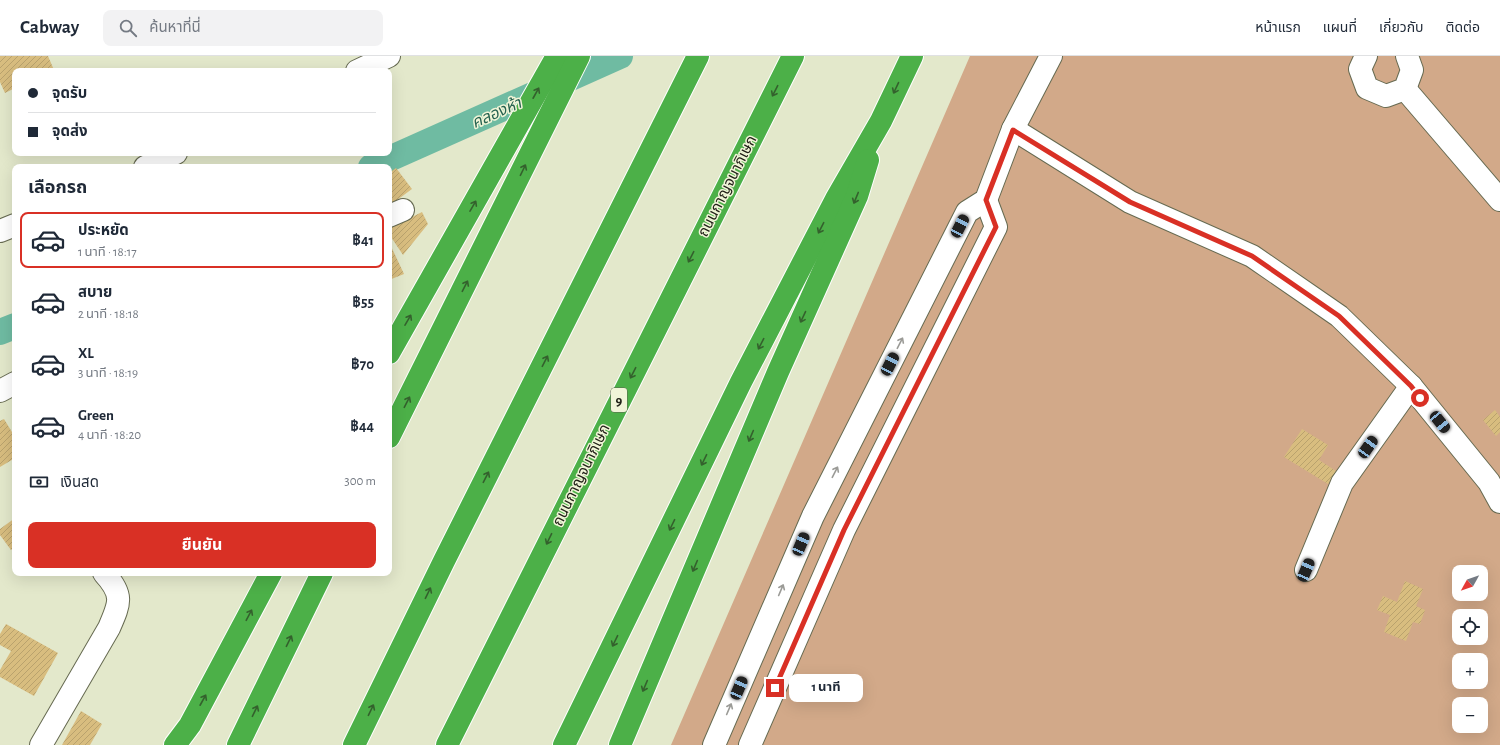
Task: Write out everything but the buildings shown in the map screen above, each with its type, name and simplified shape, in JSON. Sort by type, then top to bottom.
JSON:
[{"type":"highway","points":[[392,348],[557,56]]},
{"type":"highway","points":[[392,431],[579,56]]},
{"type":"highway","points":[[354,745],[451,546],[698,56]]},
{"type":"highway","name":"ถนนกาญจนาภิเษก","points":[[447,745],[792,56]]},
{"type":"highway","points":[[564,745],[690,490],[741,382],[836,199],[881,121],[912,56]]},
{"type":"highway","points":[[620,745],[778,372],[857,196],[881,121]]},
{"type":"highway","points":[[175,745],[190,725],[269,576]]},
{"type":"highway","points":[[238,745],[321,576]]},
{"type":"highway","points":[[183,745],[190,725]]},
{"type":"street","points":[[363,68],[389,56]]},
{"type":"street","points":[[714,745],[817,508],[967,212],[986,200],[1013,130],[1051,56]]},
{"type":"street","points":[[1366,56],[1360,69],[1367,88],[1386,96],[1405,89],[1412,70],[1407,56]]},
{"type":"street","points":[[1405,89],[1500,200]]},
{"type":"street","points":[[1013,130],[1130,202],[1252,256],[1339,316],[1411,386],[1489,482],[1500,502]]},
{"type":"street","points":[[152,164],[169,156]]},
{"type":"street","points":[[750,745],[844,530],[996,227],[986,200]]},
{"type":"street","points":[[0,231],[12,225]]},
{"type":"street","points":[[0,391],[12,385]]},
{"type":"street","points":[[1306,570],[1342,483],[1411,386]]},
{"type":"street","points":[[41,745],[102,641],[118,609],[118,591],[106,576]]},
{"type":"shaded area","points":[[970,56],[1500,56],[1500,745],[671,745]]},
{"type":"waterway","name":"คลองห้า","points":[[378,164],[620,56]]},
{"type":"waterway","name":"คลองห้า","points":[[0,332],[12,327]]},
{"type":"route","points":[[775,688],[844,530],[996,227],[986,200],[1013,130],[1130,202],[1252,256],[1339,316],[1411,386],[1420,398]]}]
